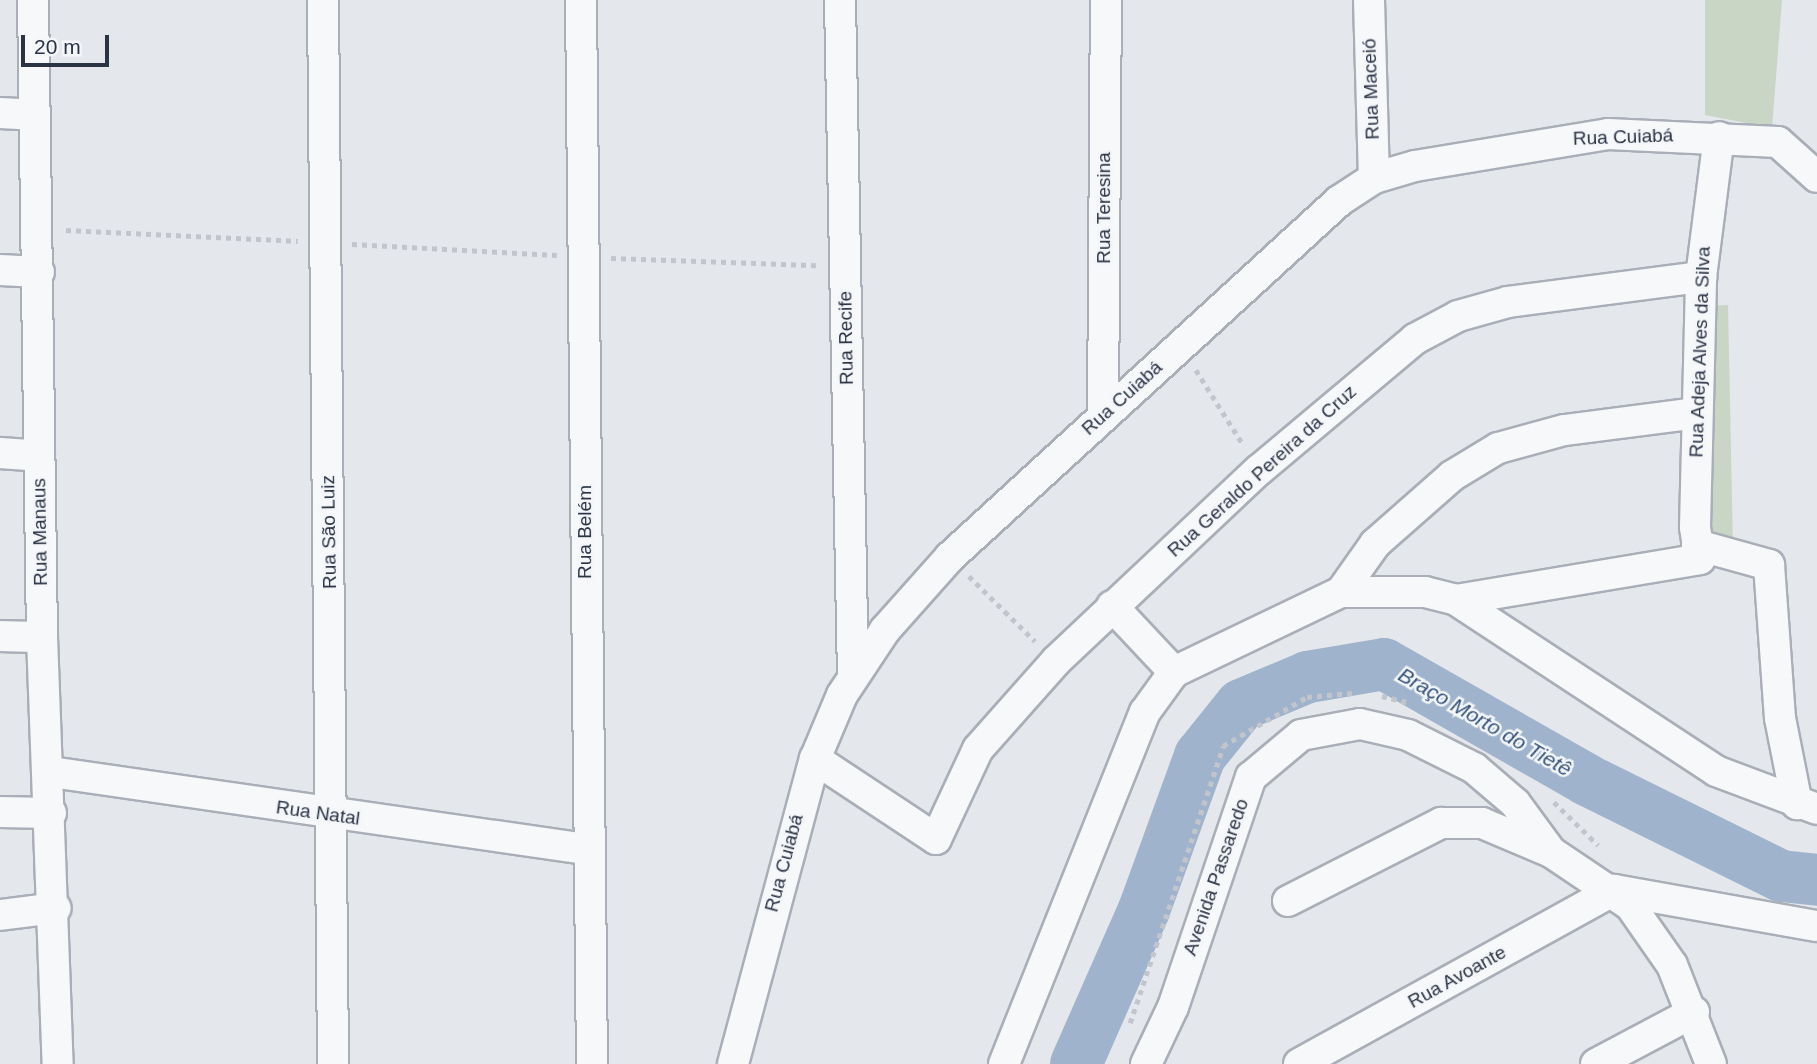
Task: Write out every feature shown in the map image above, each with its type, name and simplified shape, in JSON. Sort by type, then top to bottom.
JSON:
[{"type":"street","name":"Rua Manaus","points":[[33,0],[33,115],[39,272],[42,637],[51,772],[58,1064]]},
{"type":"street","name":"Rua São Luiz","points":[[323,0],[333,1064]]},
{"type":"street","name":"Rua Belém","points":[[581,0],[586,849],[592,1064]]},
{"type":"street","name":"Rua Recife","points":[[840,0],[853,676]]},
{"type":"street","name":"Rua Teresina","points":[[1102,415],[1106,0]]},
{"type":"street","name":"Rua Maceió","points":[[1369,0],[1374,178]]},
{"type":"street","points":[[0,113],[33,115]]},
{"type":"street","name":"Rua Cuiabá","points":[[733,1064],[815,759],[853,676],[950,557],[1102,415],[1339,201],[1374,178],[1549,141],[1608,134],[1719,137],[1778,142],[1817,177]]},
{"type":"street","name":"Rua Adeja Alves da Silva","points":[[1695,555],[1701,277],[1719,137]]},
{"type":"street","points":[[0,270],[39,272]]},
{"type":"street","name":"Rua Geraldo Pereira da Cruz","points":[[815,759],[936,839],[978,749],[1056,661],[1259,470],[1375,369],[1458,316],[1558,294],[1701,277]]},
{"type":"street","points":[[1353,591],[1375,544],[1452,476],[1498,448],[1564,430],[1697,412]]},
{"type":"street","points":[[0,453],[39,456]]},
{"type":"street","points":[[1004,1064],[1145,712],[1174,672],[1353,591],[1456,600],[1695,555],[1769,565],[1780,718],[1807,806]]},
{"type":"street","points":[[1456,600],[1716,771],[1807,806]]},
{"type":"street","points":[[1112,606],[1174,672]]},
{"type":"street","points":[[0,636],[42,637]]},
{"type":"street","name":"Avenida Passaredo","points":[[1146,1064],[1173,1007],[1251,777],[1301,735],[1360,724],[1437,747],[1503,791],[1551,852],[1615,890],[1659,942],[1694,1012],[1711,1064]]},
{"type":"street","name":"Rua Natal","points":[[51,772],[332,816],[586,849]]},
{"type":"street","points":[[0,812],[51,813]]},
{"type":"street","points":[[1288,901],[1441,823],[1482,823],[1551,852]]},
{"type":"street","points":[[1615,890],[1817,926]]},
{"type":"street","name":"Rua Avoante","points":[[1299,1064],[1615,890]]},
{"type":"street","points":[[0,915],[56,908]]},
{"type":"street","points":[[1596,1064],[1694,1012]]},
{"type":"path","points":[[37,229],[584,257],[844,266]]},
{"type":"path","points":[[1180,345],[1259,470]]},
{"type":"path","points":[[950,557],[1056,661]]},
{"type":"green space","points":[[1705,0],[1782,0],[1772,128],[1705,115]]},
{"type":"green space","points":[[1728,305],[1733,548],[1704,538],[1706,306]]},
{"type":"waterway","name":"Braço Morto do Tietê","points":[[1076,1064],[1144,910],[1200,756],[1241,705],[1308,677],[1384,664],[1587,780],[1781,876],[1817,880]]}]
